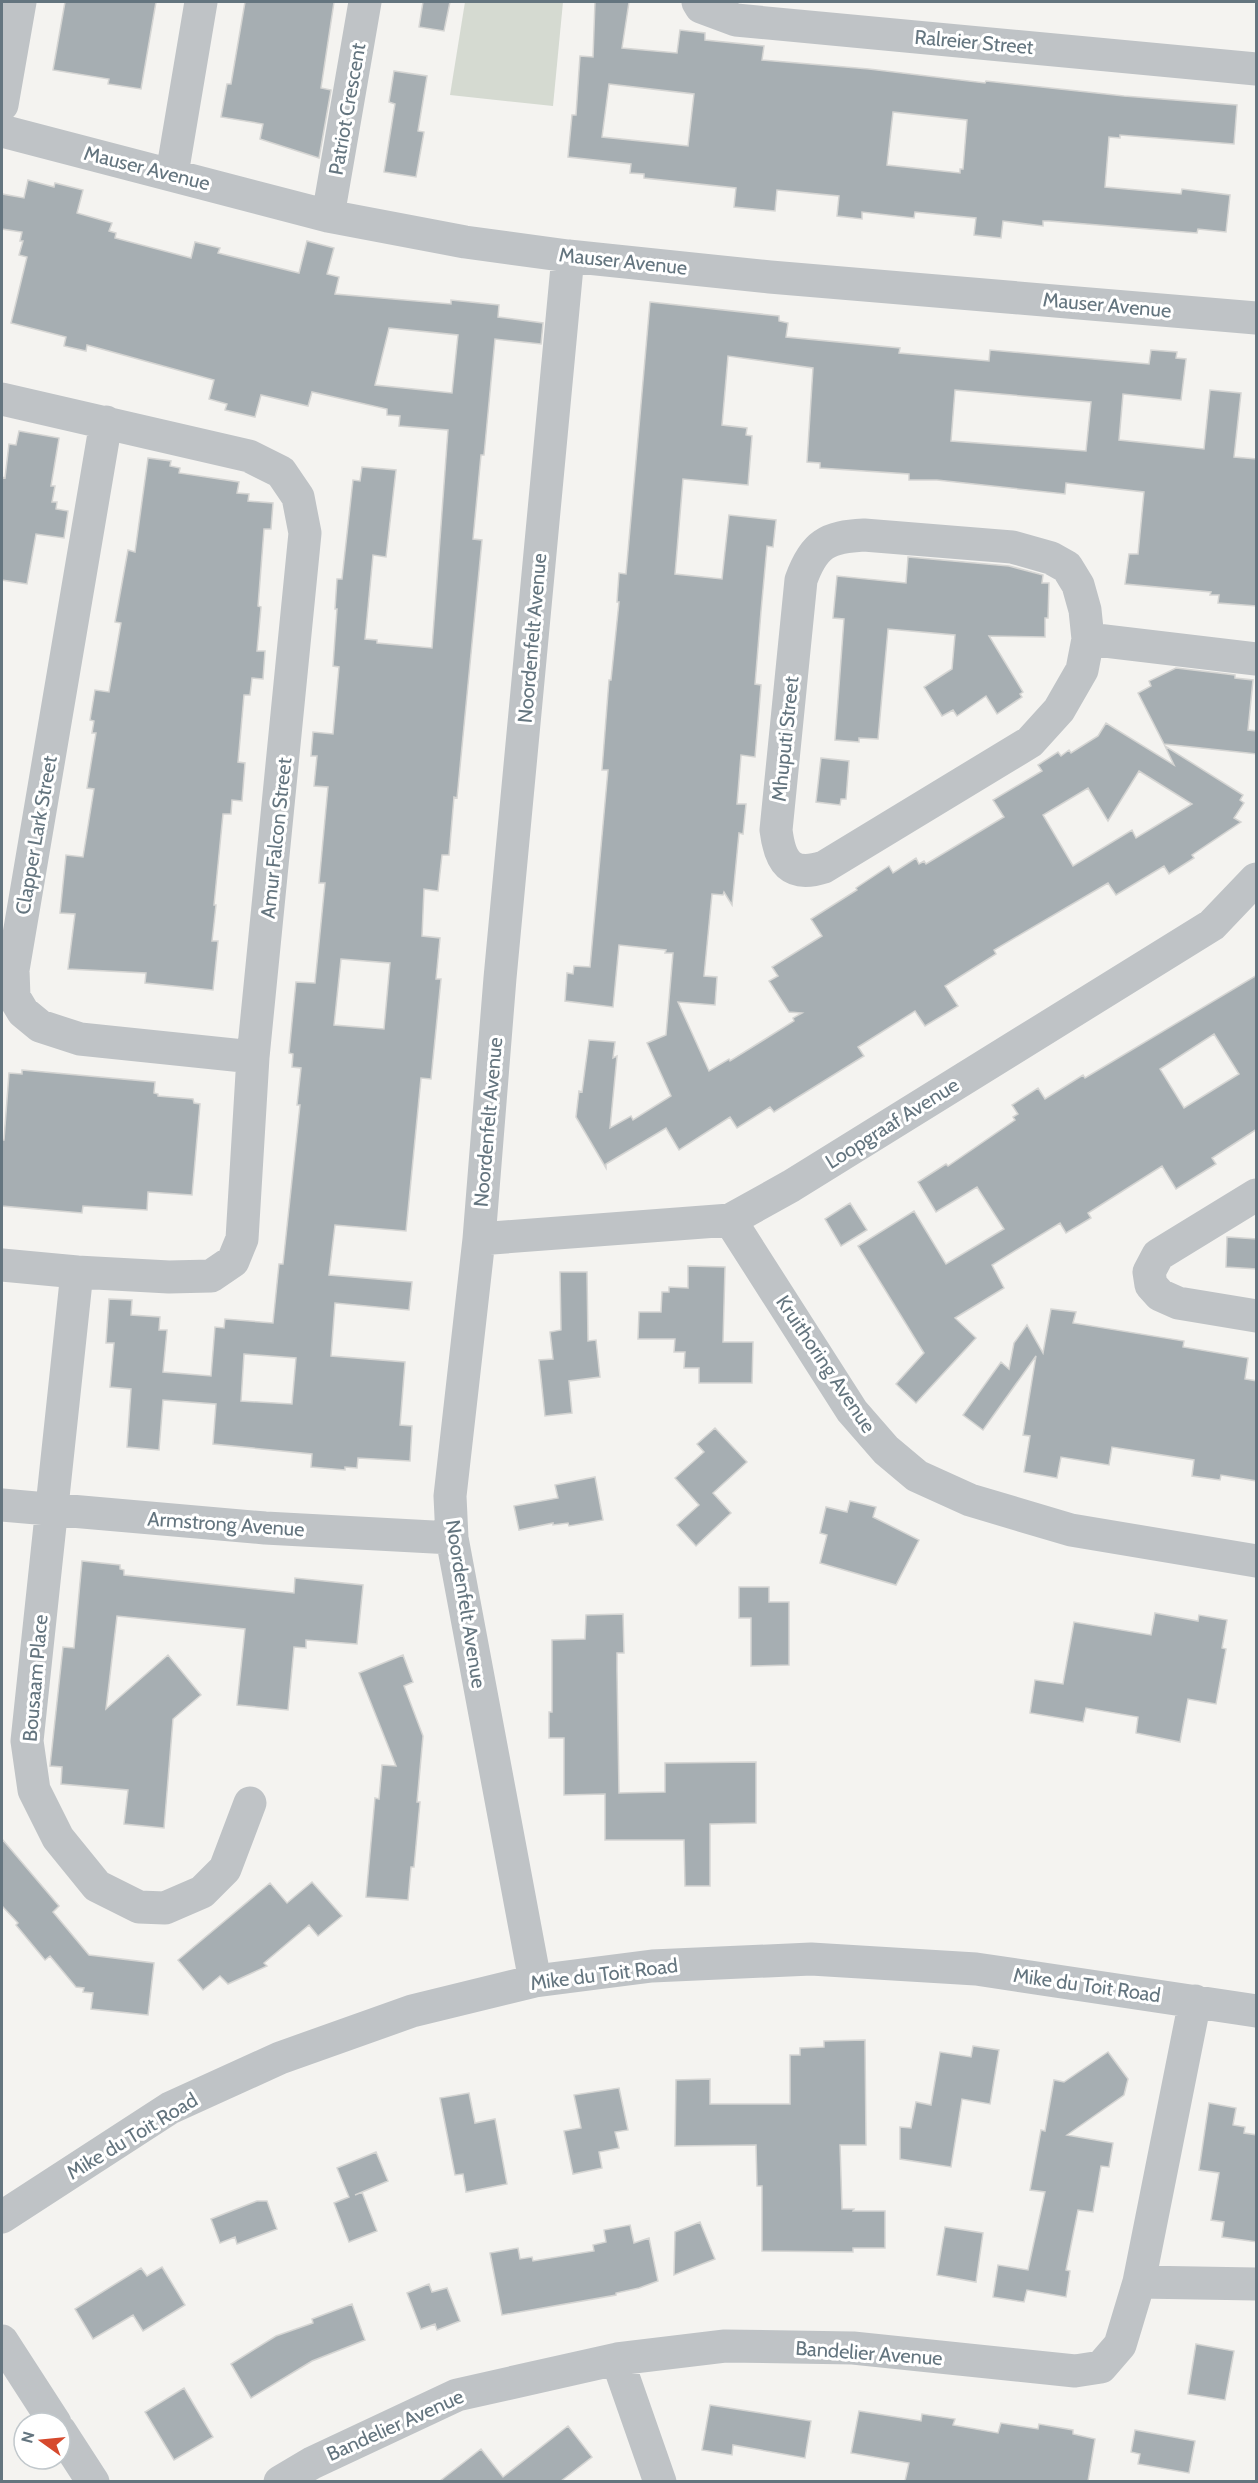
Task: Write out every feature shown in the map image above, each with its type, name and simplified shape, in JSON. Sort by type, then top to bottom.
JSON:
[{"type":"street","points":[[2,105],[21,2]]},
{"type":"street","points":[[172,174],[201,2]]},
{"type":"street","name":"Patriot Crescent","points":[[328,216],[365,2]]},
{"type":"street","name":"Ralreier Street","points":[[698,2],[701,7],[736,20],[1257,69]]},
{"type":"street","name":"Mauser Avenue","points":[[2,131],[328,216],[465,242],[568,256],[770,277],[1257,318]]},
{"type":"street","name":"Noordenfelt Avenue","points":[[535,1981],[452,1538],[450,1496],[479,1239],[500,978],[568,256]]},
{"type":"street","name":"Amur Falcon Street","points":[[2,399],[249,456],[281,472],[298,498],[305,533],[254,1057],[242,1239],[233,1261],[211,1276],[76,1272],[2,1265]]},
{"type":"street","name":"Clapper Lark Street","points":[[106,422],[13,970],[15,997],[24,1012],[40,1026],[80,1039],[254,1057]]},
{"type":"street","name":"Mhuputi Street","points":[[864,535],[1012,547],[1051,558],[1066,567],[1078,585],[1085,610],[1088,639],[1082,670],[1059,710],[1030,742],[824,867],[809,872],[797,869],[785,862],[779,850],[776,830],[781,768],[801,580],[808,560],[817,549],[830,540],[864,535]]},
{"type":"street","points":[[1088,639],[1257,659]]},
{"type":"street","name":"Loopgraaf Avenue","points":[[479,1239],[730,1220],[791,1186],[1212,925],[1257,879]]},
{"type":"street","points":[[1257,1195],[1158,1255],[1149,1272],[1151,1285],[1160,1296],[1178,1303],[1257,1316]]},
{"type":"street","name":"Kruithoring Avenue","points":[[730,1220],[852,1411],[886,1450],[917,1476],[970,1500],[1071,1530],[1257,1561]]},
{"type":"street","name":"Bousaam Place","points":[[76,1272],[27,1741],[34,1790],[58,1838],[97,1886],[139,1907],[165,1908],[202,1892],[225,1869],[250,1803]]},
{"type":"street","name":"Armstrong Avenue","points":[[2,1505],[265,1528],[452,1538]]},
{"type":"street","name":"Mike du Toit Road","points":[[2,2217],[170,2108],[280,2058],[412,2011],[535,1981],[652,1966],[811,1959],[976,1969],[1257,2011]]},
{"type":"street","name":"Bandelier Avenue","points":[[280,2481],[312,2463],[457,2395],[617,2359],[725,2346],[853,2348],[1075,2371],[1101,2367],[1120,2345],[1138,2282],[1195,2001]]},
{"type":"street","points":[[1138,2282],[1257,2284]]},
{"type":"street","points":[[2,2341],[47,2411]]},
{"type":"street","points":[[617,2359],[660,2481]]},
{"type":"street","points":[[72,2449],[93,2481]]},
{"type":"shaded area","points":[[465,2],[563,2],[553,106],[450,95]]},
{"type":"building","points":[[65,2],[156,2],[141,89],[108,84],[109,79],[53,70]]},
{"type":"building","points":[[245,2],[334,2],[321,88],[331,90],[319,158],[260,139],[263,124],[221,117],[227,84],[231,84]]},
{"type":"building","points":[[423,2],[450,2],[444,31],[419,27]]},
{"type":"building","points":[[595,2],[629,2],[622,48],[677,53],[680,30],[705,33],[705,40],[764,46],[762,60],[869,69],[985,83],[986,81],[1237,105],[1234,144],[1120,135],[1120,138],[1109,137],[1105,187],[1181,194],[1182,189],[1230,195],[1226,232],[1198,229],[1197,233],[1049,221],[1043,221],[1043,226],[1003,221],[1001,238],[974,235],[976,218],[915,212],[914,218],[862,212],[862,219],[837,216],[839,196],[777,190],[775,211],[734,207],[736,188],[644,178],[644,174],[630,173],[631,164],[568,157],[572,115],[576,115],[580,56],[593,57]],"holes":[[[609,84],[694,94],[688,146],[602,137]],[[893,112],[967,120],[963,169],[960,169],[960,173],[887,165]]]},
{"type":"building","points":[[394,71],[427,76],[418,131],[424,132],[416,177],[384,172],[395,104],[389,102]]},
{"type":"building","points":[[28,180],[54,187],[55,183],[83,190],[77,213],[112,223],[109,231],[116,233],[115,238],[191,258],[195,242],[220,248],[218,253],[299,273],[307,241],[334,248],[327,274],[339,277],[335,294],[451,304],[451,300],[499,305],[498,317],[543,323],[541,344],[495,339],[473,539],[482,540],[457,798],[454,797],[449,855],[442,855],[438,891],[424,889],[422,936],[440,938],[436,979],[441,979],[431,1079],[421,1078],[406,1231],[335,1225],[329,1275],[412,1282],[409,1310],[335,1303],[331,1356],[405,1362],[400,1425],[412,1426],[410,1461],[358,1458],[357,1468],[345,1467],[345,1470],[311,1467],[312,1454],[213,1444],[216,1404],[163,1400],[159,1450],[127,1447],[131,1389],[110,1387],[114,1343],[106,1343],[109,1299],[132,1300],[131,1315],[160,1317],[159,1330],[167,1330],[163,1372],[211,1376],[215,1327],[224,1328],[225,1319],[273,1323],[279,1264],[283,1264],[300,1105],[297,1105],[301,1068],[292,1067],[293,1054],[289,1053],[296,982],[315,983],[325,883],[319,883],[328,787],[314,786],[317,756],[311,756],[313,732],[333,734],[339,667],[333,666],[337,579],[342,579],[353,480],[360,481],[362,467],[396,470],[386,557],[373,555],[365,639],[377,640],[377,643],[432,648],[448,430],[399,426],[400,416],[387,415],[387,409],[312,392],[308,406],[261,395],[255,417],[225,410],[227,404],[209,399],[214,380],[87,345],[86,351],[64,346],[66,337],[11,323],[27,257],[19,255],[23,241],[20,241],[22,232],[2,229],[2,194],[24,198]],"holes":[[[389,328],[458,335],[452,393],[375,385]],[[341,959],[390,963],[384,1029],[334,1025]],[[244,1354],[296,1358],[292,1404],[241,1401]]]},
{"type":"building","points":[[650,302],[779,316],[779,321],[788,323],[786,337],[900,348],[899,353],[989,361],[990,350],[1149,364],[1151,350],[1177,352],[1176,358],[1186,359],[1181,400],[1123,394],[1119,440],[1204,449],[1210,390],[1241,393],[1234,457],[1257,459],[1257,606],[1218,603],[1219,595],[1210,595],[1211,592],[1125,584],[1129,554],[1138,554],[1144,492],[1066,483],[1065,494],[937,480],[909,480],[909,474],[820,468],[820,463],[807,462],[813,368],[728,356],[722,425],[747,428],[746,435],[752,436],[748,485],[683,479],[675,574],[722,579],[729,515],[776,520],[773,547],[767,546],[761,611],[755,684],[761,685],[755,757],[741,755],[737,804],[746,804],[743,834],[739,833],[732,905],[724,892],[723,895],[712,894],[704,976],[717,977],[715,1005],[678,1002],[709,1071],[729,1059],[730,1061],[794,1021],[793,1018],[802,1013],[789,1012],[769,981],[778,976],[772,967],[822,936],[811,919],[857,890],[856,888],[889,866],[893,873],[916,858],[919,864],[924,861],[926,864],[1004,817],[993,800],[1042,771],[1038,765],[1058,752],[1061,756],[1069,750],[1071,753],[1098,736],[1106,723],[1174,765],[1165,746],[1243,795],[1240,800],[1244,803],[1234,818],[1241,822],[1192,855],[1194,858],[1169,874],[1164,866],[1116,895],[1108,883],[994,950],[996,954],[945,986],[958,1006],[925,1026],[915,1011],[858,1047],[864,1056],[774,1112],[770,1107],[737,1128],[730,1117],[679,1150],[666,1128],[606,1164],[606,1168],[576,1117],[589,1040],[615,1042],[613,1058],[617,1056],[610,1128],[631,1116],[633,1120],[671,1096],[647,1043],[666,1035],[673,953],[665,953],[666,950],[619,945],[613,1007],[565,1001],[567,973],[573,974],[574,966],[590,967],[608,770],[602,770],[609,680],[611,680],[619,602],[617,602],[619,573],[626,574]],"holes":[[[955,390],[1091,402],[1086,451],[951,441]],[[1139,771],[1192,804],[1136,838],[1132,830],[1073,866],[1043,815],[1088,788],[1108,821]]]},
{"type":"building","points":[[19,431],[59,438],[51,486],[55,486],[52,502],[57,502],[56,509],[68,511],[64,538],[36,534],[27,584],[2,580],[2,477],[5,478],[9,444],[16,445]]},
{"type":"building","points":[[148,458],[171,461],[170,466],[180,468],[179,473],[239,482],[237,493],[249,494],[248,501],[273,503],[271,529],[264,529],[258,606],[261,607],[257,651],[265,651],[263,679],[252,678],[250,695],[244,695],[238,762],[245,763],[242,801],[232,800],[231,814],[223,814],[214,905],[216,905],[212,941],[218,941],[213,990],[145,983],[146,973],[68,969],[75,914],[60,913],[66,855],[83,857],[94,789],[87,788],[96,733],[92,733],[94,721],[90,720],[95,690],[109,692],[121,623],[115,622],[128,550],[135,552]]},
{"type":"building","points":[[908,557],[1009,566],[1043,575],[1042,583],[1049,583],[1045,637],[989,636],[1023,692],[1020,694],[1022,697],[997,714],[986,696],[957,716],[953,710],[942,716],[924,687],[952,669],[955,635],[888,629],[878,739],[859,738],[859,742],[835,740],[844,619],[833,618],[837,576],[906,583]]},
{"type":"building","points":[[1176,668],[1235,675],[1235,678],[1253,680],[1248,730],[1257,731],[1257,754],[1164,744],[1138,693],[1151,686],[1149,681]]},
{"type":"building","points":[[821,758],[849,761],[846,799],[841,799],[840,805],[816,802]]},
{"type":"building","points":[[1257,975],[1257,1129],[1212,1158],[1216,1164],[1176,1189],[1162,1166],[1088,1213],[1091,1218],[1066,1233],[1060,1223],[992,1265],[1004,1288],[955,1318],[976,1338],[916,1403],[896,1384],[924,1353],[858,1246],[914,1211],[946,1264],[1004,1229],[977,1187],[936,1212],[918,1182],[946,1164],[948,1166],[1015,1120],[1013,1117],[1018,1114],[1012,1105],[1038,1088],[1045,1099],[1083,1075],[1085,1078]],"holes":[[[1214,1034],[1239,1074],[1184,1108],[1160,1069]]]},
{"type":"building","points":[[22,1070],[155,1082],[154,1093],[158,1096],[193,1099],[194,1103],[200,1104],[192,1195],[148,1192],[147,1210],[83,1206],[82,1213],[2,1206],[2,1140],[4,1140],[9,1073],[22,1074]]},
{"type":"building","points":[[850,1203],[867,1230],[841,1246],[825,1219]]},
{"type":"building","points":[[1227,1237],[1257,1239],[1257,1269],[1226,1267]]},
{"type":"building","points":[[688,1266],[725,1267],[723,1342],[753,1342],[752,1383],[699,1383],[699,1368],[684,1368],[685,1352],[674,1352],[675,1339],[638,1339],[639,1312],[661,1312],[662,1292],[669,1292],[669,1287],[688,1288]]},
{"type":"building","points":[[560,1272],[587,1272],[588,1341],[596,1340],[600,1377],[569,1381],[572,1413],[545,1416],[539,1360],[553,1359],[550,1332],[561,1330]]},
{"type":"building","points":[[1051,1309],[1076,1312],[1073,1323],[1184,1341],[1183,1347],[1248,1358],[1245,1379],[1257,1381],[1257,1481],[1221,1475],[1220,1480],[1192,1476],[1194,1460],[1112,1447],[1109,1465],[1061,1457],[1057,1478],[1024,1472],[1030,1436],[1023,1435],[1036,1356],[983,1430],[963,1415],[1001,1362],[1009,1369],[1014,1343],[1027,1325],[1043,1353]]},
{"type":"building","points":[[715,1428],[747,1462],[713,1493],[731,1513],[696,1546],[677,1525],[699,1505],[675,1478],[704,1452],[697,1444]]},
{"type":"building","points":[[595,1477],[603,1520],[569,1526],[568,1523],[553,1525],[553,1523],[519,1530],[514,1506],[558,1498],[555,1485]]},
{"type":"building","points":[[850,1501],[876,1507],[873,1517],[919,1540],[896,1585],[820,1563],[827,1535],[820,1533],[826,1507],[847,1512]]},
{"type":"building","points":[[82,1561],[120,1565],[120,1569],[124,1570],[124,1575],[294,1593],[295,1578],[363,1585],[357,1644],[306,1640],[306,1648],[294,1647],[288,1710],[237,1705],[245,1629],[117,1616],[106,1709],[168,1655],[201,1695],[173,1719],[164,1828],[124,1824],[128,1790],[61,1784],[62,1767],[50,1766],[63,1647],[74,1648]]},
{"type":"building","points":[[739,1587],[769,1587],[769,1602],[789,1602],[789,1665],[751,1666],[751,1618],[739,1618]]},
{"type":"building","points":[[1155,1613],[1198,1621],[1199,1615],[1227,1620],[1222,1648],[1226,1649],[1216,1704],[1188,1699],[1180,1742],[1136,1733],[1138,1717],[1086,1708],[1083,1722],[1030,1713],[1035,1680],[1063,1684],[1074,1622],[1151,1635]]},
{"type":"building","points":[[623,1614],[624,1653],[617,1653],[619,1793],[665,1792],[665,1763],[756,1762],[756,1823],[710,1824],[710,1886],[685,1886],[684,1840],[605,1840],[605,1794],[564,1795],[564,1738],[549,1738],[549,1712],[552,1712],[552,1640],[585,1639],[586,1615]]},
{"type":"building","points":[[403,1655],[413,1682],[404,1686],[423,1736],[417,1802],[420,1802],[414,1867],[411,1867],[408,1900],[366,1897],[375,1798],[379,1799],[382,1765],[396,1766],[359,1673]]},
{"type":"building","points":[[2,1839],[59,1906],[53,1912],[89,1955],[154,1963],[148,2015],[91,2009],[93,1993],[83,1992],[84,1988],[76,1987],[50,1956],[45,1960],[16,1925],[18,1923],[2,1906]]},
{"type":"building","points":[[312,1882],[342,1916],[318,1936],[309,1925],[264,1963],[267,1966],[228,1984],[220,1976],[203,1990],[178,1960],[270,1883],[287,1903]]},
{"type":"building","points":[[865,2040],[866,2145],[840,2145],[842,2209],[885,2211],[885,2248],[853,2248],[853,2252],[762,2251],[762,2186],[757,2186],[756,2145],[675,2146],[676,2080],[710,2079],[710,2104],[790,2104],[790,2055],[800,2055],[800,2048],[824,2047],[824,2041]]},
{"type":"building","points":[[973,2046],[999,2050],[990,2104],[962,2099],[951,2167],[900,2159],[900,2127],[911,2128],[916,2102],[931,2105],[940,2052],[971,2057]]},
{"type":"building","points":[[1108,2052],[1128,2079],[1124,2095],[1067,2135],[1113,2143],[1109,2167],[1101,2166],[1093,2212],[1078,2210],[1066,2270],[1070,2271],[1066,2297],[1027,2290],[1024,2302],[993,2297],[998,2265],[1028,2270],[1045,2192],[1030,2190],[1041,2130],[1045,2131],[1054,2080],[1064,2082]]},
{"type":"building","points":[[619,2088],[628,2130],[615,2132],[619,2148],[599,2152],[602,2168],[573,2174],[564,2131],[581,2128],[574,2095]]},
{"type":"building","points":[[469,2093],[475,2123],[495,2119],[507,2184],[466,2192],[463,2174],[455,2175],[440,2098]]},
{"type":"building","points":[[1209,2103],[1236,2108],[1233,2125],[1245,2127],[1244,2133],[1257,2135],[1257,2242],[1222,2237],[1224,2222],[1211,2220],[1219,2173],[1199,2170]]},
{"type":"building","points":[[376,2152],[388,2181],[362,2192],[377,2231],[349,2242],[334,2203],[349,2197],[337,2168]]},
{"type":"building","points":[[257,2201],[267,2201],[277,2229],[237,2244],[235,2237],[220,2243],[211,2219]]},
{"type":"building","points":[[700,2222],[715,2259],[674,2275],[675,2232]]},
{"type":"building","points":[[630,2225],[634,2243],[649,2238],[658,2281],[616,2293],[616,2295],[502,2315],[490,2253],[518,2248],[520,2259],[532,2257],[533,2261],[594,2251],[593,2245],[606,2242],[604,2230]]},
{"type":"building","points":[[945,2227],[983,2233],[976,2282],[937,2275]]},
{"type":"building","points":[[162,2267],[185,2305],[143,2331],[133,2315],[93,2339],[75,2309],[141,2268],[147,2276]]},
{"type":"building","points":[[429,2284],[432,2292],[447,2288],[460,2321],[437,2330],[435,2324],[421,2329],[407,2293]]},
{"type":"building","points":[[352,2304],[365,2340],[312,2361],[251,2398],[231,2364],[276,2336],[313,2323],[312,2319]]},
{"type":"building","points":[[1196,2344],[1234,2351],[1225,2400],[1188,2394]]},
{"type":"building","points":[[184,2388],[213,2437],[174,2460],[145,2412]]},
{"type":"building","points":[[710,2405],[811,2421],[805,2458],[733,2445],[732,2455],[702,2450]]},
{"type":"building","points":[[859,2411],[921,2421],[922,2414],[955,2419],[953,2425],[998,2433],[1001,2423],[1038,2429],[1039,2424],[1073,2430],[1073,2434],[1095,2439],[1088,2481],[905,2481],[909,2463],[851,2453]]},
{"type":"building","points":[[568,2426],[592,2457],[561,2481],[440,2481],[481,2449],[503,2477]]},
{"type":"building","points":[[1135,2430],[1195,2441],[1189,2473],[1138,2464],[1140,2454],[1131,2452]]}]
